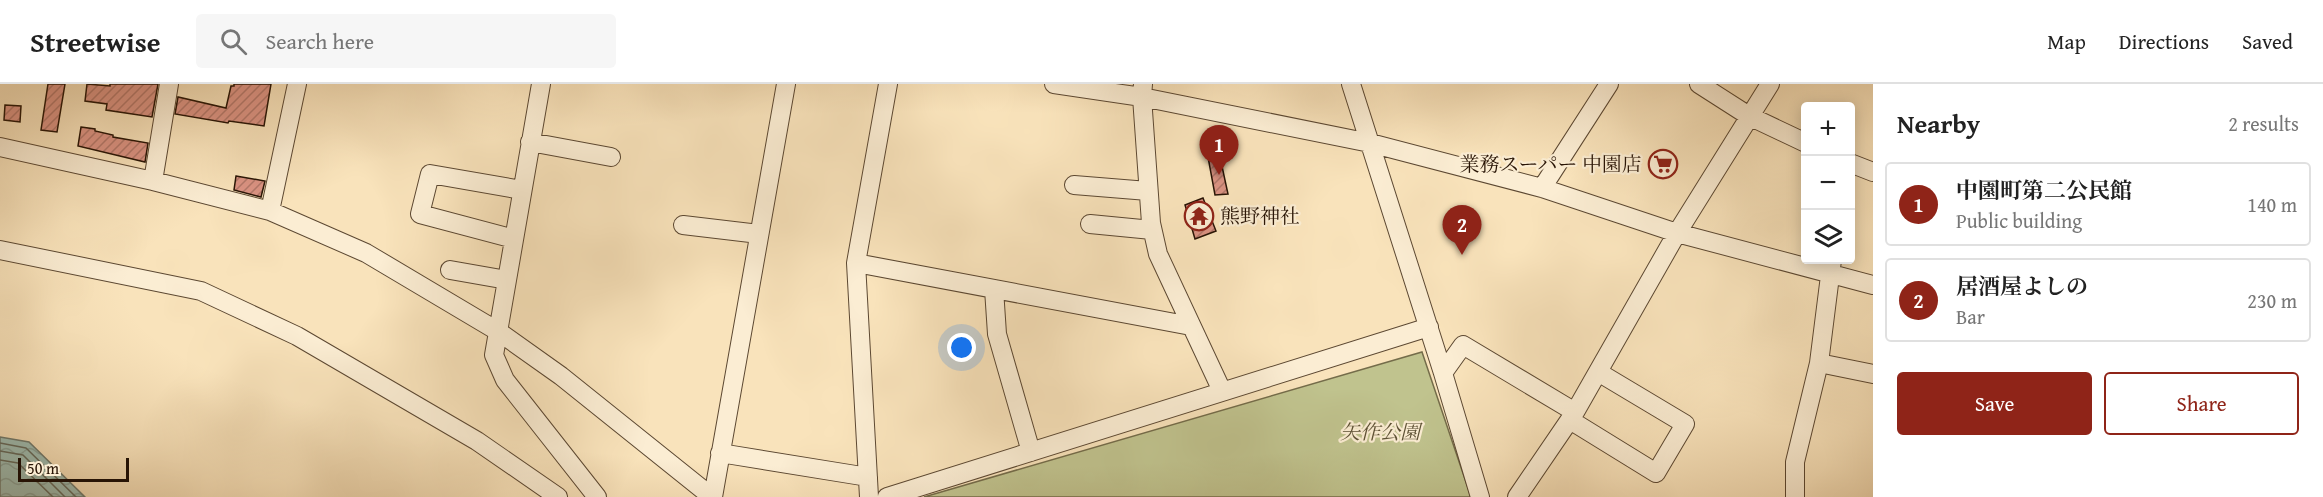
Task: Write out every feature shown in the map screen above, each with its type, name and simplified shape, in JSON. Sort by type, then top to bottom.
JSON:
[{"type":"street","points":[[153,181],[170,84]]},
{"type":"street","points":[[270,211],[297,84]]},
{"type":"street","points":[[541,84],[494,355],[505,380],[597,497]]},
{"type":"street","points":[[0,147],[153,181],[270,211],[366,253],[499,332],[561,376],[712,497],[786,84]]},
{"type":"street","points":[[869,497],[856,262],[888,84]]},
{"type":"street","points":[[1054,84],[1142,90],[1370,143],[1542,188],[1677,233],[1832,266],[1873,285]]},
{"type":"street","points":[[1351,84],[1480,497]]},
{"type":"street","points":[[1542,188],[1610,84]]},
{"type":"street","points":[[1699,84],[1749,116],[1801,141]]},
{"type":"street","points":[[1517,497],[1572,416],[1677,233],[1770,84]]},
{"type":"street","points":[[1142,90],[1148,191],[1152,230],[1158,254],[1222,391]]},
{"type":"street","points":[[530,142],[611,158]]},
{"type":"street","points":[[1855,165],[1873,172]]},
{"type":"street","points":[[514,239],[420,214],[430,174],[522,190]]},
{"type":"street","points":[[1074,186],[1148,191]]},
{"type":"street","points":[[1090,224],[1152,230]]},
{"type":"street","points":[[683,225],[759,234]]},
{"type":"street","points":[[0,250],[201,291],[297,336],[477,441],[558,497]]},
{"type":"street","points":[[856,262],[1191,326]]},
{"type":"street","points":[[1795,497],[1795,462],[1819,363],[1832,266]]},
{"type":"street","points":[[450,270],[507,280]]},
{"type":"street","points":[[994,289],[997,334],[1031,452]]},
{"type":"street","points":[[887,497],[1428,327]]},
{"type":"street","points":[[1443,373],[1463,345],[1656,473],[1685,424],[1598,372]]},
{"type":"street","points":[[1819,363],[1873,374]]},
{"type":"street","points":[[720,453],[868,477]]},
{"type":"green space","name":"矢作公園","points":[[1422,352],[1471,497],[924,497]]},
{"type":"water","points":[[0,437],[29,442],[85,497],[0,497]]},
{"type":"building","points":[[48,84],[65,84],[57,132],[41,130]]},
{"type":"building","points":[[87,84],[110,86],[110,84],[158,84],[152,117],[106,110],[107,104],[85,101]]},
{"type":"building","points":[[234,84],[271,84],[264,126],[229,121],[228,123],[175,114],[178,97],[226,108],[231,86]]},
{"type":"building","points":[[5,105],[21,106],[20,122],[4,120]]},
{"type":"building","points":[[81,127],[95,129],[95,131],[113,135],[113,137],[148,143],[145,162],[78,146]]},
{"type":"building","points":[[1208,157],[1220,157],[1228,194],[1215,195]]},
{"type":"building","points":[[236,176],[265,181],[261,197],[234,190]]},
{"type":"building","points":[[1203,198],[1216,231],[1195,239],[1185,205]]},
{"type":"place","name":"業務スーパー 中園店","points":[[1663,164]]},
{"type":"place","name":"中園町第二公民館","points":[[1219,175]]},
{"type":"place","name":"熊野神社","points":[[1199,216]]},
{"type":"place","name":"居酒屋よしの","points":[[1462,255]]}]
